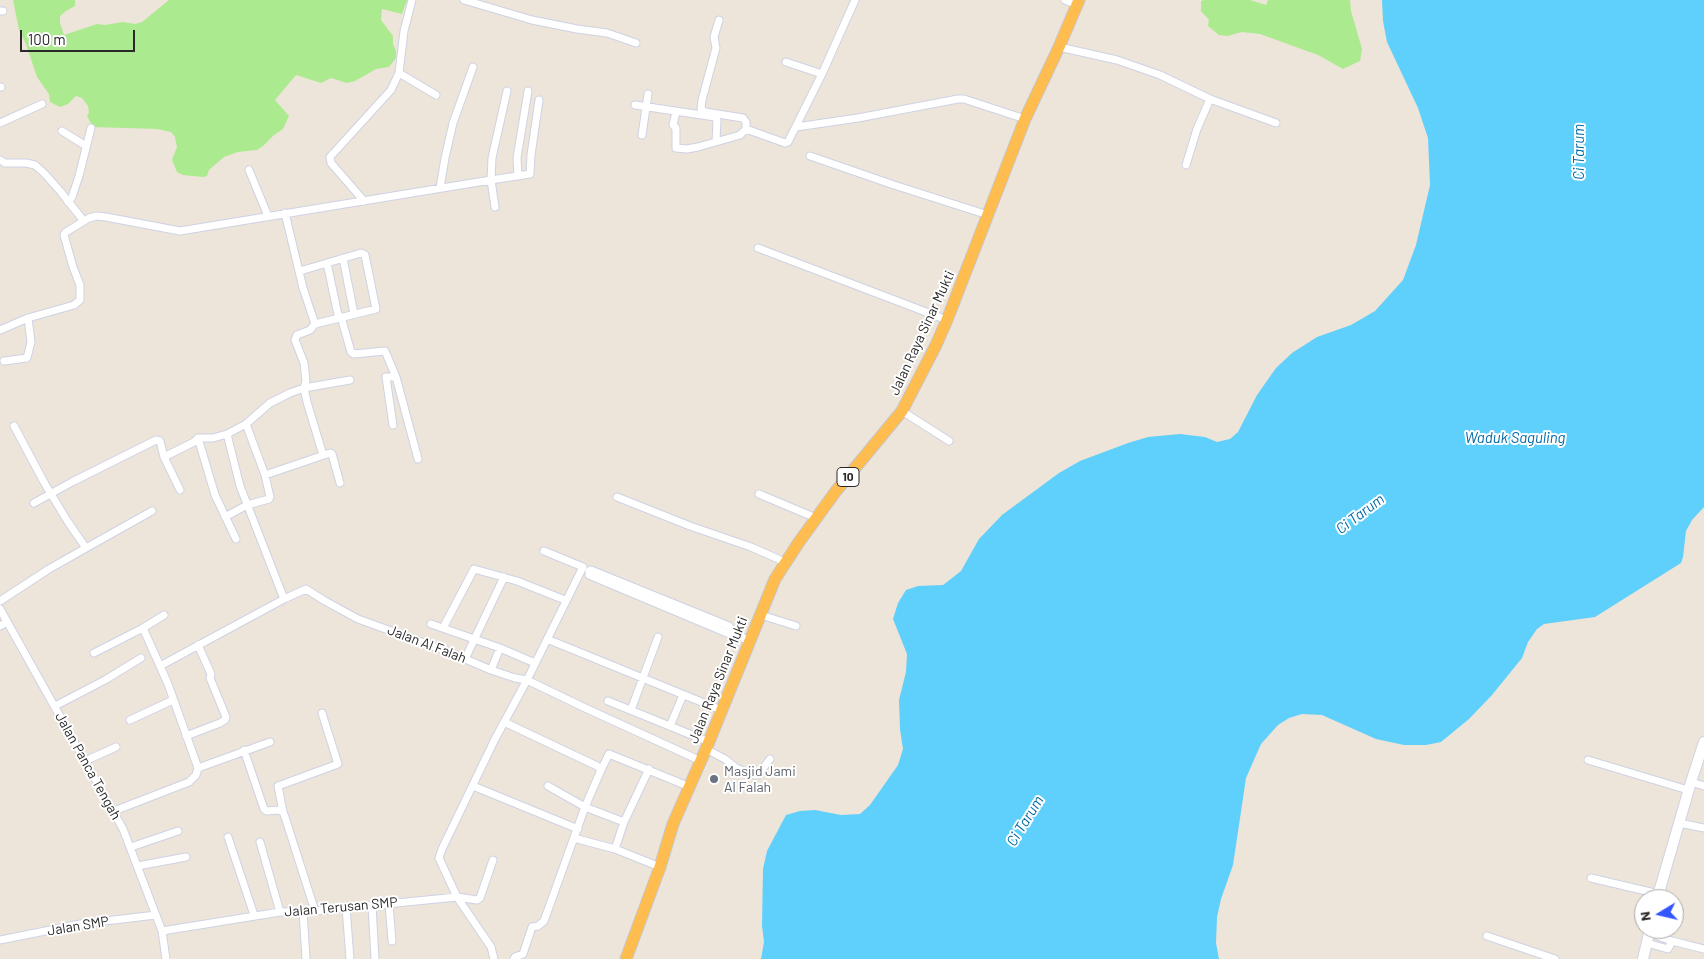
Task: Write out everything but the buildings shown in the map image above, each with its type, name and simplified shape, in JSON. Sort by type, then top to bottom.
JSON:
[{"type":"highway","name":"Jalan Raya Sinar Mukti","points":[[626,959],[660,867],[673,824],[701,761],[775,579],[836,491],[902,411],[947,320],[1025,119],[1078,3]]},
{"type":"main road","points":[[1660,889],[1689,786],[1704,742]]},
{"type":"main road","points":[[1643,959],[1647,939]]},
{"type":"street","points":[[364,201],[331,163],[330,157],[391,90],[399,73],[404,31],[412,0]]},
{"type":"street","points":[[464,0],[532,20],[607,33],[636,43]]},
{"type":"street","points":[[746,129],[786,143],[791,139],[855,0]]},
{"type":"street","points":[[1065,0],[1078,3]]},
{"type":"street","points":[[719,20],[714,37],[716,48],[701,109],[705,112],[743,118],[746,122],[746,129]]},
{"type":"street","points":[[1059,46],[1117,60],[1160,75],[1210,99],[1276,123]]},
{"type":"street","points":[[786,62],[822,74]]},
{"type":"street","points":[[440,188],[453,122],[473,66]]},
{"type":"street","points":[[399,73],[436,95]]},
{"type":"street","points":[[495,207],[491,180],[492,158],[507,91]]},
{"type":"street","points":[[518,176],[518,158],[528,91]]},
{"type":"street","points":[[642,135],[648,94]]},
{"type":"street","points":[[796,127],[858,118],[958,99],[964,99],[1025,119]]},
{"type":"street","points":[[1186,165],[1199,123],[1210,99]]},
{"type":"street","points":[[0,330],[28,318],[74,305],[80,300],[80,284],[64,238],[66,232],[82,220],[97,216],[106,217],[180,231],[530,174],[539,100]]},
{"type":"street","points":[[0,123],[42,104]]},
{"type":"street","points":[[635,104],[716,117],[716,140]]},
{"type":"street","points":[[676,112],[673,125],[676,128],[676,148],[687,149],[740,134],[746,129]]},
{"type":"street","points":[[68,202],[72,197],[79,176],[91,128]]},
{"type":"street","points":[[62,131],[86,146]]},
{"type":"street","points":[[810,156],[988,215]]},
{"type":"street","points":[[0,160],[12,164],[26,163],[35,165],[44,172],[82,220]]},
{"type":"street","points":[[249,170],[268,216]]},
{"type":"street","points":[[285,213],[303,288],[315,324]]},
{"type":"street","points":[[758,248],[947,320]]},
{"type":"street","points":[[300,271],[361,253],[364,254],[377,306],[375,310],[315,324],[310,330],[297,334],[295,338],[301,352],[306,375],[304,388],[312,424],[322,455]]},
{"type":"street","points":[[343,258],[354,314]]},
{"type":"street","points":[[327,263],[338,315],[341,317],[352,353],[385,351],[396,376],[418,459]]},
{"type":"street","points":[[4,361],[27,358],[30,342],[28,318]]},
{"type":"street","points":[[394,425],[386,377],[396,376]]},
{"type":"street","points":[[164,457],[194,442],[198,438],[213,438],[227,434],[246,424],[270,403],[304,388],[350,380]]},
{"type":"street","points":[[902,411],[949,441]]},
{"type":"street","points":[[225,517],[248,505],[269,499],[270,497],[265,475],[246,424]]},
{"type":"street","points":[[14,426],[68,522],[86,548]]},
{"type":"street","points":[[227,434],[240,486],[284,599]]},
{"type":"street","points":[[198,438],[214,494],[236,539]]},
{"type":"street","points":[[34,503],[156,440],[160,441],[164,457],[180,490]]},
{"type":"street","points":[[265,475],[330,453],[332,454],[340,483]]},
{"type":"street","points":[[759,494],[816,518]]},
{"type":"street","points":[[617,497],[690,526],[751,547],[785,562]]},
{"type":"street","points":[[0,601],[49,568],[152,511]]},
{"type":"street","points":[[494,959],[491,947],[457,897],[440,858],[442,849],[504,722],[536,663],[583,566],[544,551]]},
{"type":"street","points":[[443,628],[474,568],[566,600]]},
{"type":"street","points":[[662,603],[591,570],[588,573],[730,631],[741,636],[749,643]]},
{"type":"street","points":[[465,658],[504,577]]},
{"type":"street","name":"Jalan Al Falah","points":[[160,666],[284,599],[304,590],[309,590],[317,597],[358,619],[465,658],[491,670],[527,680],[701,761]]},
{"type":"street","name":"Jalan Panca Tengah","points":[[0,609],[4,624],[55,706],[114,810],[131,847],[162,931],[166,959]]},
{"type":"street","points":[[94,653],[164,616]]},
{"type":"street","points":[[761,616],[796,626]]},
{"type":"street","points":[[431,624],[500,648],[536,663]]},
{"type":"street","points":[[114,810],[189,782],[196,775],[198,768],[174,700],[143,628]]},
{"type":"street","points":[[631,710],[658,638]]},
{"type":"street","points":[[547,639],[721,710]]},
{"type":"street","points":[[186,736],[220,723],[226,717],[210,678],[211,674],[198,645]]},
{"type":"street","points":[[491,670],[500,648]]},
{"type":"street","points":[[55,706],[105,680],[141,658]]},
{"type":"street","points":[[670,726],[683,695]]},
{"type":"street","points":[[130,720],[174,700]]},
{"type":"street","points":[[608,701],[670,726],[707,746],[738,769],[754,776],[758,775],[770,759]]},
{"type":"street","points":[[314,911],[283,812],[278,786],[338,764],[322,712]]},
{"type":"street","points":[[504,722],[597,766],[601,770]]},
{"type":"street","points":[[198,768],[270,742]]},
{"type":"street","points":[[85,761],[116,747]]},
{"type":"street","points":[[244,750],[264,809],[266,811],[280,810],[283,812]]},
{"type":"street","points":[[514,959],[523,954],[532,927],[538,926],[544,921],[585,807],[609,754],[690,787]]},
{"type":"street","points":[[1588,760],[1689,786],[1704,786]]},
{"type":"street","points":[[615,849],[624,822],[649,769]]},
{"type":"street","points":[[473,786],[578,829]]},
{"type":"street","points":[[548,786],[585,807],[624,822]]},
{"type":"street","points":[[1679,823],[1704,828]]},
{"type":"street","points":[[131,847],[178,831]]},
{"type":"street","points":[[228,837],[254,915]]},
{"type":"street","points":[[574,838],[615,849],[660,867]]},
{"type":"street","points":[[260,842],[280,912]]},
{"type":"street","points":[[138,866],[186,857]]},
{"type":"street","name":"Jalan Terusan SMP","points":[[162,931],[280,912],[314,911],[457,897],[478,900],[493,860]]},
{"type":"street","points":[[1591,878],[1634,890]]},
{"type":"street","points":[[389,904],[392,941]]},
{"type":"street","points":[[372,905],[374,959]]},
{"type":"street","points":[[346,907],[350,959]]},
{"type":"street","points":[[303,911],[306,959]]},
{"type":"street","name":"Jalan SMP","points":[[0,940],[80,924],[156,915]]},
{"type":"street","points":[[1487,936],[1556,959]]},
{"type":"street","points":[[1667,939],[1704,949]]},
{"type":"street","points":[[1646,943],[1668,949],[1672,941]]},
{"type":"green space","points":[[13,0],[75,0],[75,6],[60,16],[64,35],[97,24],[105,25],[123,22],[135,24],[142,22],[169,0],[407,0],[402,14],[382,9],[381,20],[393,36],[393,44],[396,51],[396,58],[389,67],[376,69],[355,81],[347,83],[331,78],[321,83],[296,75],[275,100],[289,116],[283,129],[257,150],[238,152],[224,157],[209,170],[207,176],[203,177],[183,175],[177,172],[172,160],[177,147],[175,137],[171,132],[157,129],[93,127],[87,116],[89,113],[88,106],[82,98],[76,96],[68,104],[60,107],[50,102],[49,94],[37,77],[26,44],[19,30]]},
{"type":"green space","points":[[1250,0],[1266,5],[1268,0],[1350,0],[1351,11],[1362,49],[1360,61],[1343,69],[1318,55],[1260,34],[1242,32],[1227,36],[1219,35],[1208,26],[1209,20],[1201,11],[1201,1]]},
{"type":"water","name":"Waduk Saguling","points":[[1382,0],[1704,0],[1704,507],[1692,520],[1686,531],[1681,563],[1595,617],[1544,624],[1537,629],[1528,642],[1522,658],[1492,695],[1469,719],[1441,742],[1426,745],[1404,745],[1376,739],[1322,715],[1302,714],[1289,718],[1278,725],[1261,744],[1246,778],[1233,865],[1217,917],[1216,943],[1219,959],[761,959],[764,942],[762,925],[763,869],[767,851],[786,815],[800,811],[815,810],[841,815],[860,814],[870,805],[898,765],[903,749],[899,700],[906,672],[907,654],[893,619],[898,603],[906,590],[918,586],[943,585],[961,571],[979,539],[1002,515],[1059,473],[1080,461],[1148,437],[1180,434],[1205,437],[1217,442],[1230,439],[1238,432],[1257,395],[1276,368],[1292,353],[1317,337],[1351,325],[1375,311],[1403,280],[1416,245],[1430,185],[1428,138],[1418,108],[1387,42]]},
{"type":"place","name":"Masjid Jami Al Falah","points":[[714,779]]},
{"type":"water label","name":"Ci Tarum","points":[[1579,152]]},
{"type":"water label","name":"Ci Tarum","points":[[1360,514]]},
{"type":"water label","name":"Ci Tarum","points":[[1025,821]]}]
